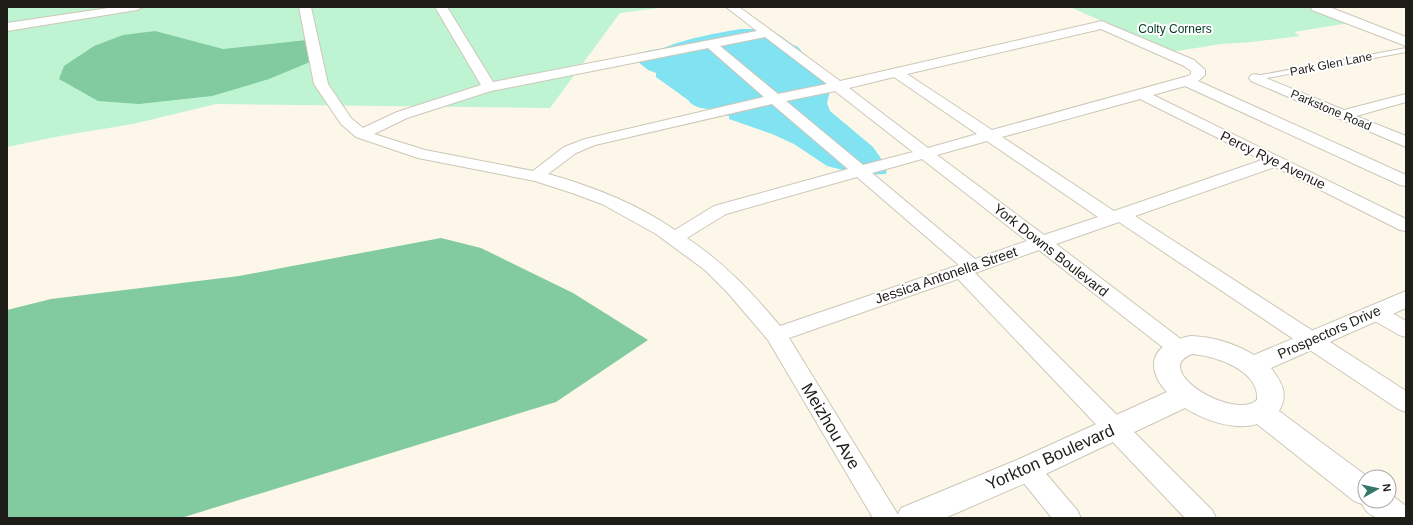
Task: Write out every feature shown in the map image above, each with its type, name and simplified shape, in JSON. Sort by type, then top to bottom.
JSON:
[{"type":"street","points":[[7,27],[137,7]]},
{"type":"street","points":[[305,7],[321,84],[346,121],[361,134],[402,115],[489,87],[767,32]]},
{"type":"street","points":[[441,7],[489,87]]},
{"type":"street","name":"York Downs Boulevard","points":[[732,7],[838,86],[1178,348]]},
{"type":"street","points":[[1317,7],[1406,42]]},
{"type":"street","points":[[536,176],[570,150],[590,142],[1102,25],[1193,65],[1198,70],[1198,75],[1141,94],[924,152],[720,210],[676,237]]},
{"type":"street","points":[[710,44],[858,171],[966,268],[1114,428],[1203,518]]},
{"type":"street","points":[[895,72],[1311,340],[1406,403]]},
{"type":"street","name":"Parkstone Road","points":[[1256,78],[1406,142]]},
{"type":"street","points":[[1186,80],[1406,181]]},
{"type":"street","name":"Percy Rye Avenue","points":[[1141,94],[1406,226]]},
{"type":"street","points":[[1342,115],[1406,98]]},
{"type":"street","name":"Meizhou Ave","points":[[361,134],[396,147],[424,155],[536,176],[600,197],[640,215],[676,237],[712,264],[761,315],[776,335],[887,518]]},
{"type":"street","name":"Jessica Antonella Street","points":[[776,335],[1276,161]]},
{"type":"street","name":"Prospectors Drive","points":[[1252,366],[1406,299]]},
{"type":"street","points":[[1375,312],[1406,330]]},
{"type":"street","points":[[1190,345],[1216,348],[1237,357],[1252,366],[1267,382],[1270,387],[1272,397],[1270,406],[1261,412],[1249,415],[1234,415],[1218,411],[1201,404],[1187,395],[1170,376],[1166,367],[1167,359],[1171,353],[1178,348],[1190,345]]},
{"type":"street","name":"Yorkton Boulevard","points":[[912,518],[1027,469],[1187,395]]},
{"type":"street","points":[[1261,412],[1357,486]]},
{"type":"street","points":[[1027,469],[1068,518]]},
{"type":"street","points":[[1386,509],[1398,518]]},
{"type":"lane","name":"Park Glen Lane","points":[[1256,78],[1406,50]]},
{"type":"green space","points":[[7,7],[667,7],[620,13],[550,108],[216,104],[133,124],[60,136],[7,147]]},
{"type":"green space","name":"Colty Corners","points":[[1070,7],[1309,7],[1349,23],[1294,32],[1300,36],[1221,44],[1171,52]]},
{"type":"green space","points":[[155,31],[223,49],[316,39],[322,57],[269,79],[212,96],[139,104],[98,101],[59,79],[64,66],[94,46],[123,35]]},
{"type":"green space","points":[[441,238],[481,248],[573,293],[648,340],[556,402],[181,518],[7,518],[7,310],[51,299],[239,276]]},
{"type":"water","points":[[741,29],[761,29],[770,31],[798,47],[831,87],[827,103],[830,111],[873,147],[887,167],[886,174],[862,175],[827,166],[794,144],[772,134],[729,119],[729,116],[715,113],[713,109],[693,105],[656,77],[656,73],[648,70],[637,61],[640,54],[643,52],[663,48],[703,36]]}]
